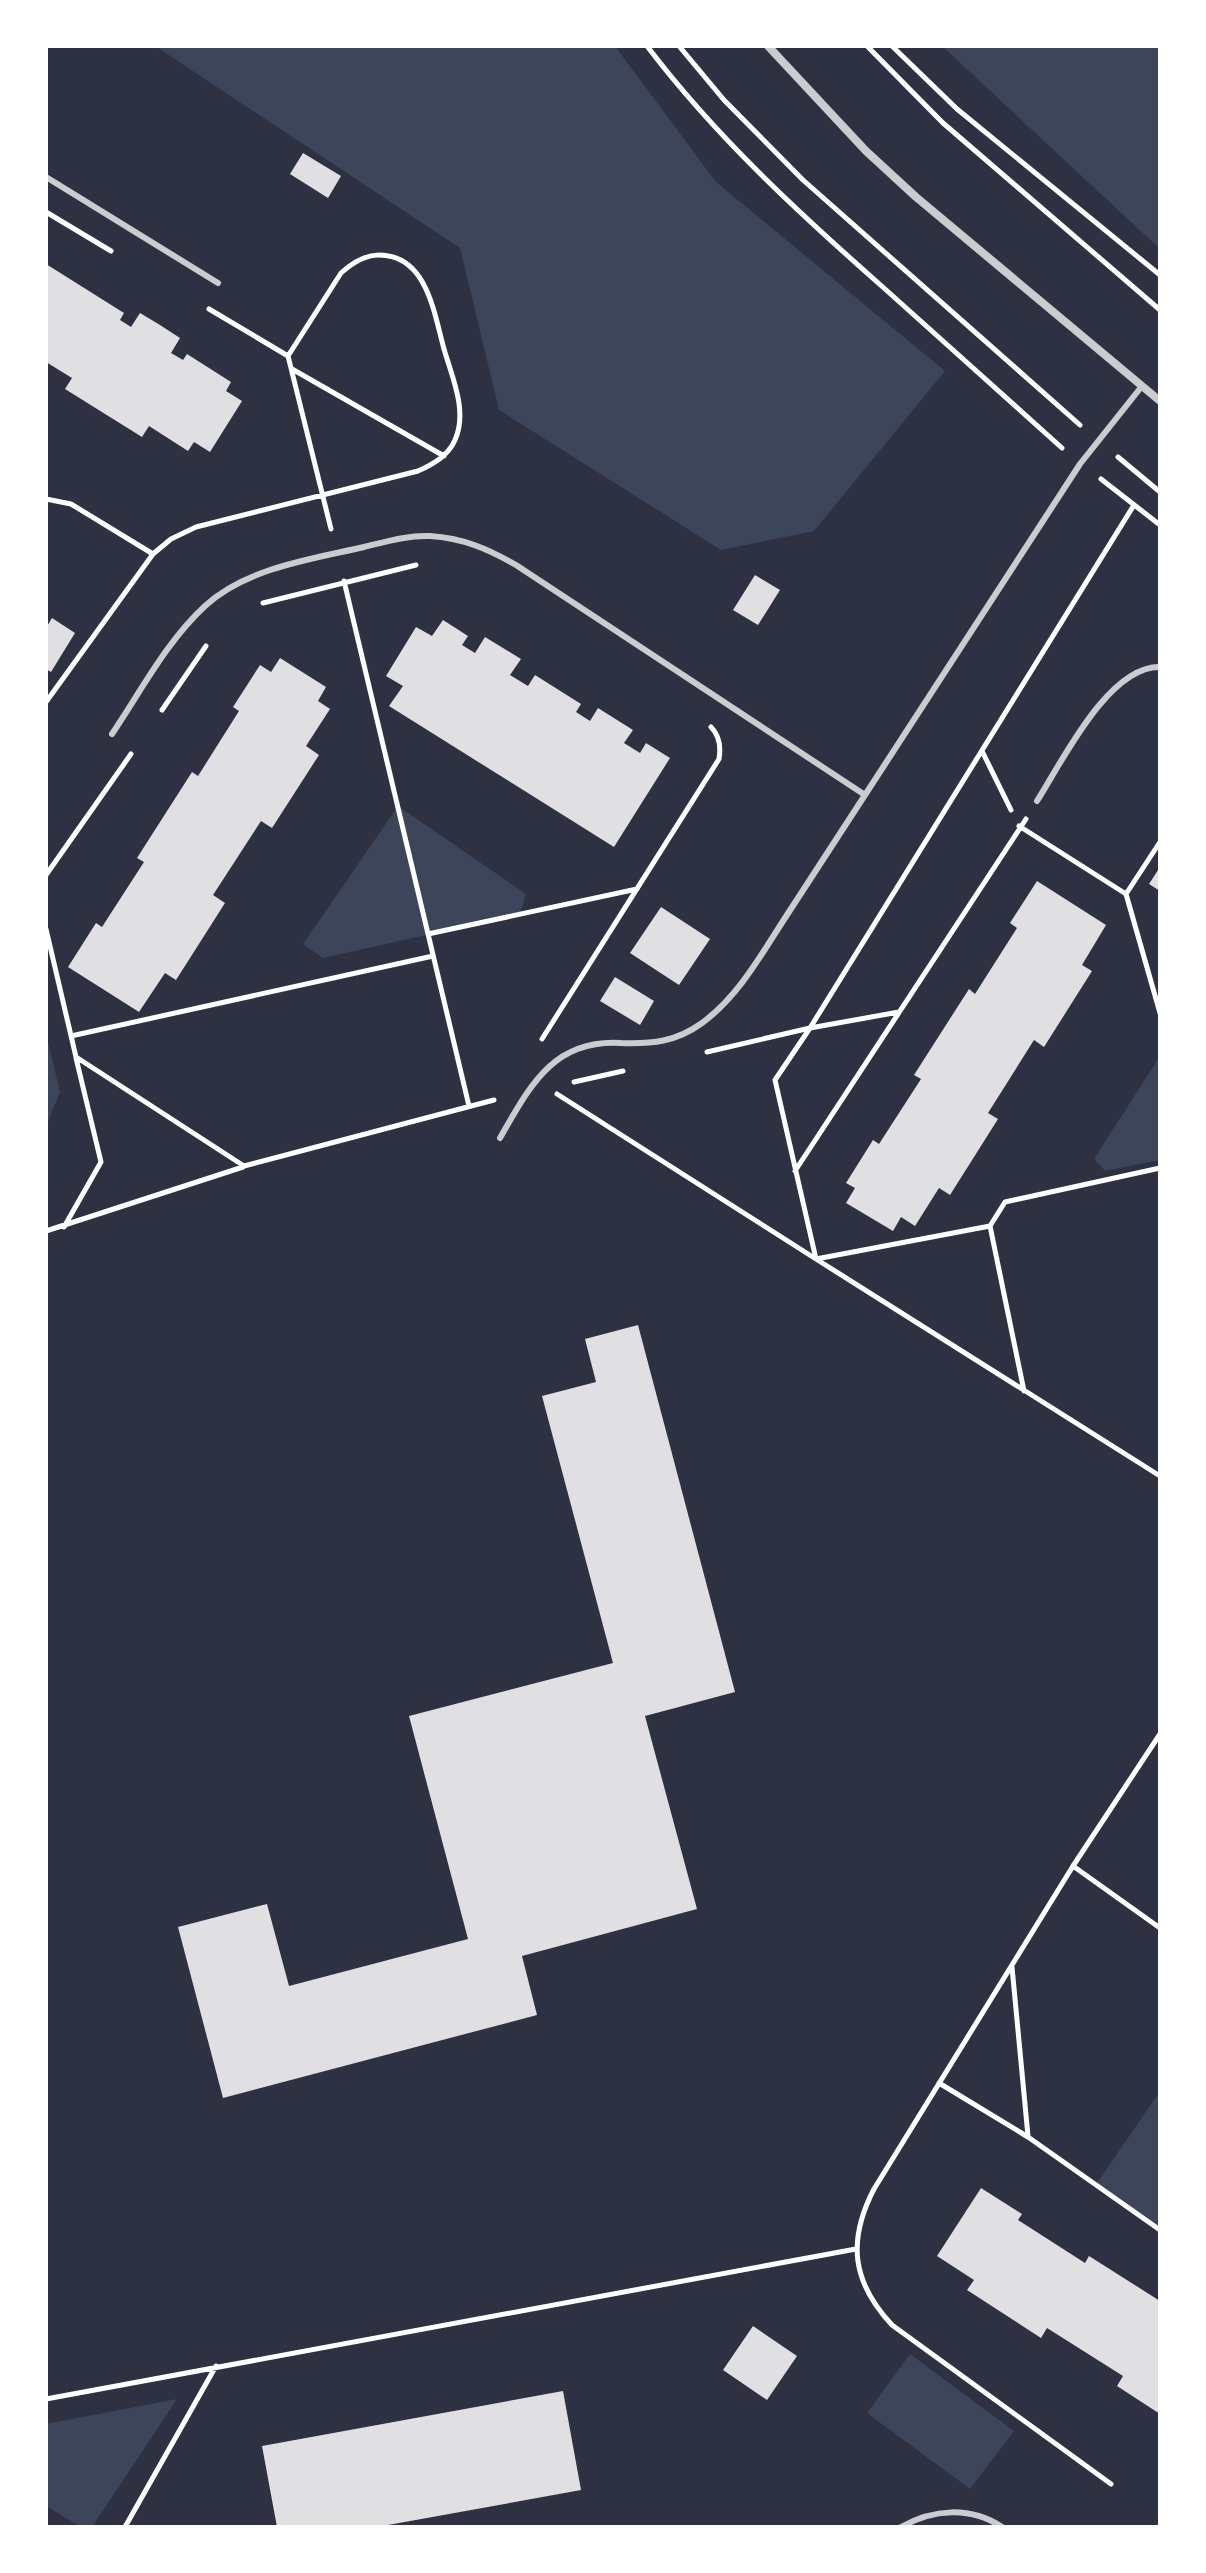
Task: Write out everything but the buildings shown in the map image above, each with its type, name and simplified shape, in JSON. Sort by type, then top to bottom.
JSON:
[{"type":"street","points":[[768,46],[866,151],[916,197],[1160,401]]},
{"type":"lane","points":[[46,177],[218,283]]},
{"type":"lane","points":[[500,1138],[526,1093],[557,1059],[575,1049],[596,1044],[660,1043],[684,1035],[721,1006],[754,966],[1080,464],[1142,386]]},
{"type":"lane","points":[[112,734],[177,638],[207,604],[225,590],[271,570],[403,538],[427,536],[469,541],[491,551],[767,728],[865,795]]},
{"type":"lane","points":[[1037,801],[1108,693],[1126,677],[1160,667]]},
{"type":"lane","points":[[901,2527],[919,2517],[951,2511],[970,2513],[1002,2527]]},
{"type":"path","points":[[647,46],[712,126],[839,248],[1080,464],[1160,525]]},
{"type":"path","points":[[679,46],[724,100],[803,180],[1160,492]]},
{"type":"path","points":[[867,46],[943,123],[1160,310]]},
{"type":"path","points":[[892,46],[957,109],[1160,275]]},
{"type":"path","points":[[46,212],[113,252]]},
{"type":"path","points":[[46,702],[153,554],[171,539],[196,527],[323,496],[418,471],[444,456],[454,443],[459,429],[457,395],[428,293],[413,268],[401,259],[388,255],[374,255],[350,265],[341,273],[288,356],[323,496],[344,582],[469,1106]]},
{"type":"path","points":[[207,308],[288,356]]},
{"type":"path","points":[[291,369],[444,456]]},
{"type":"path","points":[[46,499],[71,504],[153,554]]},
{"type":"path","points":[[816,1259],[775,1080],[1134,505]]},
{"type":"path","points":[[259,604],[429,562]]},
{"type":"path","points":[[154,720],[208,643]]},
{"type":"path","points":[[538,1045],[719,759],[719,740],[706,722]]},
{"type":"path","points":[[46,875],[136,746]]},
{"type":"path","points":[[981,751],[1020,827],[1126,894],[1160,1013]]},
{"type":"path","points":[[795,1171],[1037,801]]},
{"type":"path","points":[[1126,894],[1160,842]]},
{"type":"path","points":[[428,934],[637,889]]},
{"type":"path","points":[[46,929],[101,1162],[63,1227]]},
{"type":"path","points":[[71,1036],[433,956]]},
{"type":"path","points":[[702,1053],[810,1028],[899,1012]]},
{"type":"path","points":[[76,1057],[244,1166]]},
{"type":"path","points":[[625,1070],[548,1088],[1160,1476]]},
{"type":"path","points":[[46,1231],[244,1166],[526,1093]]},
{"type":"path","points":[[1024,1391],[990,1226],[1005,1202],[1160,1168]]},
{"type":"path","points":[[816,1259],[990,1226]]},
{"type":"path","points":[[1111,2484],[892,2325],[867,2293],[856,2249],[857,2227],[863,2209],[939,2083],[1073,1866],[1160,1734]]},
{"type":"path","points":[[1073,1866],[1160,1928]]},
{"type":"path","points":[[1012,1966],[1028,2137]]},
{"type":"path","points":[[939,2083],[1028,2137],[1160,2230]]},
{"type":"path","points":[[46,2399],[856,2249]]},
{"type":"path","points":[[125,2527],[216,2366]]},
{"type":"shaded area","points":[[155,46],[615,46],[716,182],[945,371],[814,531],[721,550],[499,410],[460,248]]},
{"type":"shaded area","points":[[942,46],[1160,46],[1160,249]]},
{"type":"shaded area","points":[[398,806],[526,894],[520,914],[323,958],[303,944]]},
{"type":"shaded area","points":[[46,1034],[60,1092],[46,1127]]},
{"type":"shaded area","points":[[1160,1056],[1160,1160],[1105,1171],[1094,1159]]},
{"type":"shaded area","points":[[1160,2091],[1160,2230],[1095,2186]]},
{"type":"shaded area","points":[[910,2354],[1014,2431],[970,2489],[867,2413]]},
{"type":"shaded area","points":[[177,2399],[92,2527],[81,2527],[46,2506],[46,2424]]}]
